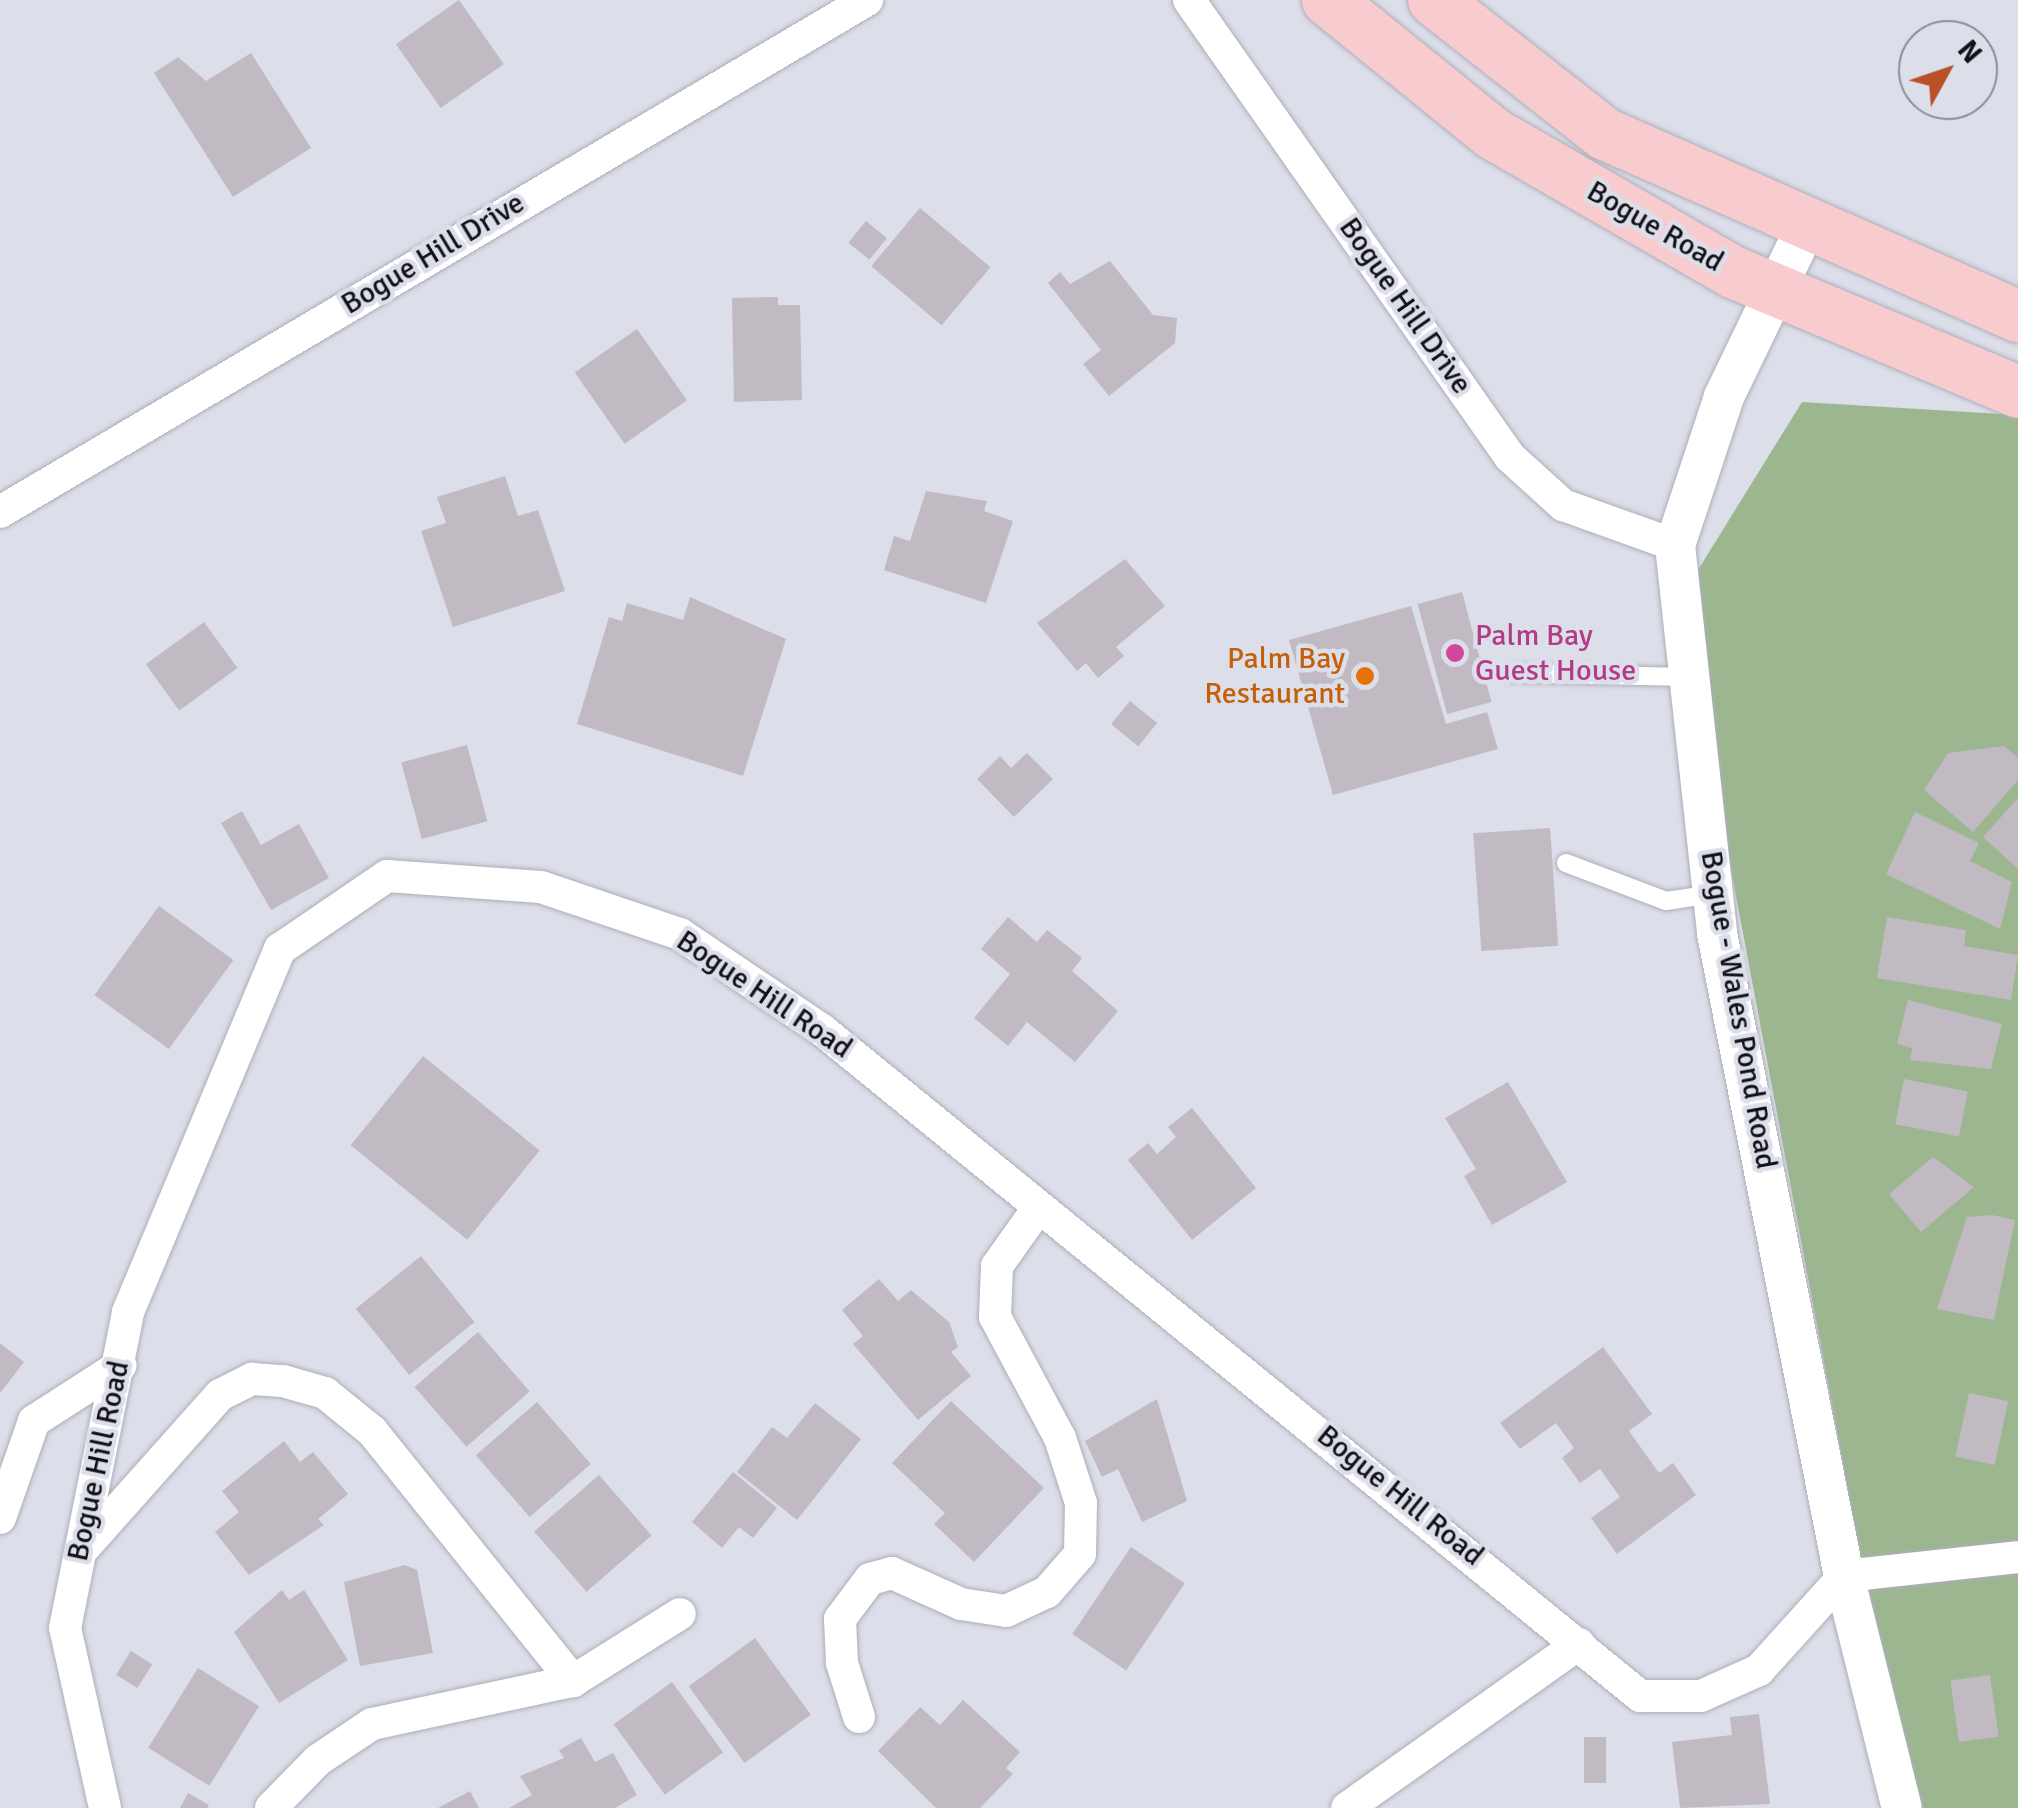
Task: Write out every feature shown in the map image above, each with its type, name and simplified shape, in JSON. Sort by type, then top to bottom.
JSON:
[{"type":"main road","name":"Bogue Road","points":[[1328,0],[1492,133],[1732,272],[2018,392]]},
{"type":"main road","name":"Bogue Road","points":[[1434,0],[1605,134],[1806,227],[2018,316]]},
{"type":"street","name":"Bogue Hill Drive","points":[[0,512],[867,0]]},
{"type":"street","name":"Bogue Hill Drive","points":[[1189,0],[1510,458],[1563,504],[1675,545]]},
{"type":"street","name":"Bogue - Wales Pond Road","points":[[1806,227],[1724,396],[1675,545],[1713,894],[1844,1576],[1902,1808]]},
{"type":"street","name":"Bogue Hill Road","points":[[105,1808],[66,1628],[128,1312],[280,949],[387,876],[541,887],[680,934],[822,1030],[1640,1696],[1701,1696],[1758,1670],[1844,1576]]},
{"type":"street","points":[[859,1717],[842,1663],[840,1618],[870,1579],[892,1573],[961,1604],[1006,1611],[1048,1592],[1080,1554],[1081,1503],[1060,1438],[995,1317],[997,1266],[1039,1206]]},
{"type":"street","points":[[0,1518],[34,1421],[120,1365]]},
{"type":"street","points":[[78,1554],[220,1395],[252,1379],[283,1381],[325,1393],[372,1432],[574,1681]]},
{"type":"street","points":[[1844,1576],[2018,1557]]},
{"type":"street","points":[[271,1808],[318,1760],[372,1724],[574,1681],[680,1614]]},
{"type":"street","points":[[1348,1808],[1579,1644]]},
{"type":"lane","points":[[1512,673],[1688,677]]},
{"type":"lane","points":[[1566,862],[1666,901],[1713,894]]},
{"type":"green space","points":[[1802,402],[2018,415],[2018,1808],[1908,1808],[1680,599]]},
{"type":"building","points":[[459,0],[504,64],[441,108],[396,44]]},
{"type":"building","points":[[251,53],[311,148],[233,197],[154,73],[178,57],[206,81]]},
{"type":"building","points":[[920,208],[990,267],[942,325],[871,266]]},
{"type":"building","points":[[866,221],[887,238],[869,260],[848,243]]},
{"type":"building","points":[[1110,261],[1153,315],[1177,318],[1175,343],[1109,396],[1083,364],[1101,350],[1048,283],[1060,272],[1070,284]]},
{"type":"building","points":[[778,297],[778,305],[800,305],[802,400],[734,402],[732,298]]},
{"type":"building","points":[[637,329],[687,400],[625,444],[575,373]]},
{"type":"building","points":[[505,476],[518,516],[538,510],[565,591],[453,627],[421,531],[446,523],[437,497]]},
{"type":"building","points":[[926,491],[987,501],[984,511],[1013,521],[986,603],[884,570],[894,536],[910,541]]},
{"type":"building","points":[[1125,559],[1165,606],[1116,647],[1124,656],[1098,678],[1086,663],[1077,671],[1037,623]]},
{"type":"building","name":"Palm Bay Guest House","points":[[1462,592],[1492,702],[1447,714],[1418,604]]},
{"type":"building","points":[[690,597],[786,639],[743,776],[577,724],[609,617],[622,621],[627,603],[683,620]]},
{"type":"building","name":"Palm Bay Restaurant","points":[[1411,606],[1446,724],[1487,712],[1498,749],[1333,795],[1289,640]]},
{"type":"building","points":[[204,622],[238,668],[179,710],[146,664]]},
{"type":"building","points":[[1130,701],[1157,723],[1138,746],[1111,724]]},
{"type":"building","points":[[467,745],[487,821],[422,839],[401,763]]},
{"type":"building","points":[[2004,746],[2018,758],[2018,780],[1973,832],[1924,790],[1948,753]]},
{"type":"building","points":[[1027,753],[1053,779],[1014,817],[977,779],[1000,756],[1011,768]]},
{"type":"building","points":[[2018,798],[2018,869],[1983,837]]},
{"type":"building","points":[[242,811],[261,845],[299,824],[329,878],[271,910],[221,823]]},
{"type":"building","points":[[1915,812],[1979,843],[1970,861],[2012,882],[2000,929],[1886,874]]},
{"type":"building","points":[[1550,828],[1558,946],[1481,951],[1473,833]]},
{"type":"building","points":[[159,906],[233,960],[169,1049],[94,995]]},
{"type":"building","points":[[1008,917],[1037,942],[1047,930],[1082,958],[1072,971],[1118,1011],[1075,1062],[1027,1022],[1008,1046],[974,1018],[1010,974],[981,949]]},
{"type":"building","points":[[1887,917],[1966,930],[1964,946],[2018,955],[2011,1000],[1877,978]]},
{"type":"building","points":[[1908,1000],[2002,1024],[1991,1069],[1910,1060],[1912,1048],[1897,1044]]},
{"type":"building","points":[[423,1056],[540,1150],[467,1240],[351,1145]]},
{"type":"building","points":[[1904,1079],[1968,1091],[1959,1137],[1895,1124]]},
{"type":"building","points":[[1508,1082],[1567,1182],[1492,1225],[1464,1176],[1476,1169],[1445,1118]]},
{"type":"building","points":[[1192,1108],[1256,1188],[1192,1240],[1128,1160],[1148,1143],[1157,1154],[1176,1137],[1168,1127]]},
{"type":"building","points":[[1933,1157],[1974,1187],[1921,1232],[1889,1194]]},
{"type":"building","points":[[1992,1215],[2015,1220],[1994,1320],[1937,1309],[1967,1217]]},
{"type":"building","points":[[421,1256],[474,1322],[409,1375],[356,1309]]},
{"type":"building","points":[[879,1279],[898,1301],[911,1290],[949,1322],[958,1347],[951,1352],[971,1376],[918,1420],[853,1344],[863,1336],[842,1310]]},
{"type":"building","points":[[478,1332],[530,1392],[466,1447],[415,1387]]},
{"type":"building","points":[[0,1343],[24,1362],[0,1393]]},
{"type":"building","points":[[1603,1347],[1652,1414],[1629,1431],[1659,1473],[1673,1463],[1696,1495],[1617,1554],[1591,1518],[1620,1497],[1600,1469],[1580,1483],[1562,1458],[1574,1448],[1556,1423],[1520,1449],[1500,1423]]},
{"type":"building","points":[[1969,1393],[2008,1401],[1995,1465],[1955,1457]]},
{"type":"building","points":[[1157,1399],[1187,1501],[1142,1522],[1118,1469],[1102,1477],[1085,1441]]},
{"type":"building","points":[[951,1401],[1044,1488],[974,1562],[934,1524],[945,1513],[892,1463]]},
{"type":"building","points":[[537,1402],[591,1464],[530,1517],[476,1455]]},
{"type":"building","points":[[815,1403],[861,1439],[797,1520],[737,1472],[772,1427],[787,1438]]},
{"type":"building","points":[[284,1441],[300,1462],[313,1452],[348,1494],[318,1519],[324,1525],[249,1575],[215,1532],[239,1512],[222,1491]]},
{"type":"building","points":[[733,1472],[777,1508],[753,1538],[739,1527],[722,1548],[692,1522]]},
{"type":"building","points":[[599,1475],[651,1535],[587,1592],[534,1531]]},
{"type":"building","points":[[1131,1547],[1185,1583],[1126,1670],[1072,1634]]},
{"type":"building","points":[[405,1565],[417,1570],[433,1653],[360,1666],[344,1582]]},
{"type":"building","points":[[282,1590],[289,1600],[304,1590],[348,1660],[279,1703],[234,1632]]},
{"type":"building","points":[[755,1638],[811,1715],[745,1763],[689,1686]]},
{"type":"building","points":[[131,1651],[152,1664],[137,1688],[116,1675]]},
{"type":"building","points":[[198,1668],[259,1706],[209,1786],[148,1748]]},
{"type":"building","points":[[1990,1675],[1999,1736],[1959,1742],[1950,1681]]},
{"type":"building","points":[[672,1682],[723,1752],[665,1795],[614,1724]]},
{"type":"building","points":[[963,1700],[1020,1752],[1006,1768],[1013,1774],[980,1808],[936,1808],[878,1751],[920,1707],[940,1725]]},
{"type":"building","points":[[1759,1714],[1770,1804],[1680,1808],[1672,1742],[1732,1735],[1730,1717]]},
{"type":"building","points":[[1584,1737],[1606,1737],[1606,1783],[1584,1783]]},
{"type":"building","points":[[581,1738],[595,1762],[613,1753],[637,1795],[615,1808],[509,1808],[532,1795],[520,1776],[564,1758],[559,1750]]},
{"type":"building","points":[[470,1791],[479,1808],[438,1808]]},
{"type":"building","points":[[188,1793],[209,1805],[207,1808],[180,1808]]},
{"type":"place","name":"Palm Bay Guest House","points":[[1455,653]]},
{"type":"place","name":"Palm Bay Restaurant","points":[[1365,676]]}]
